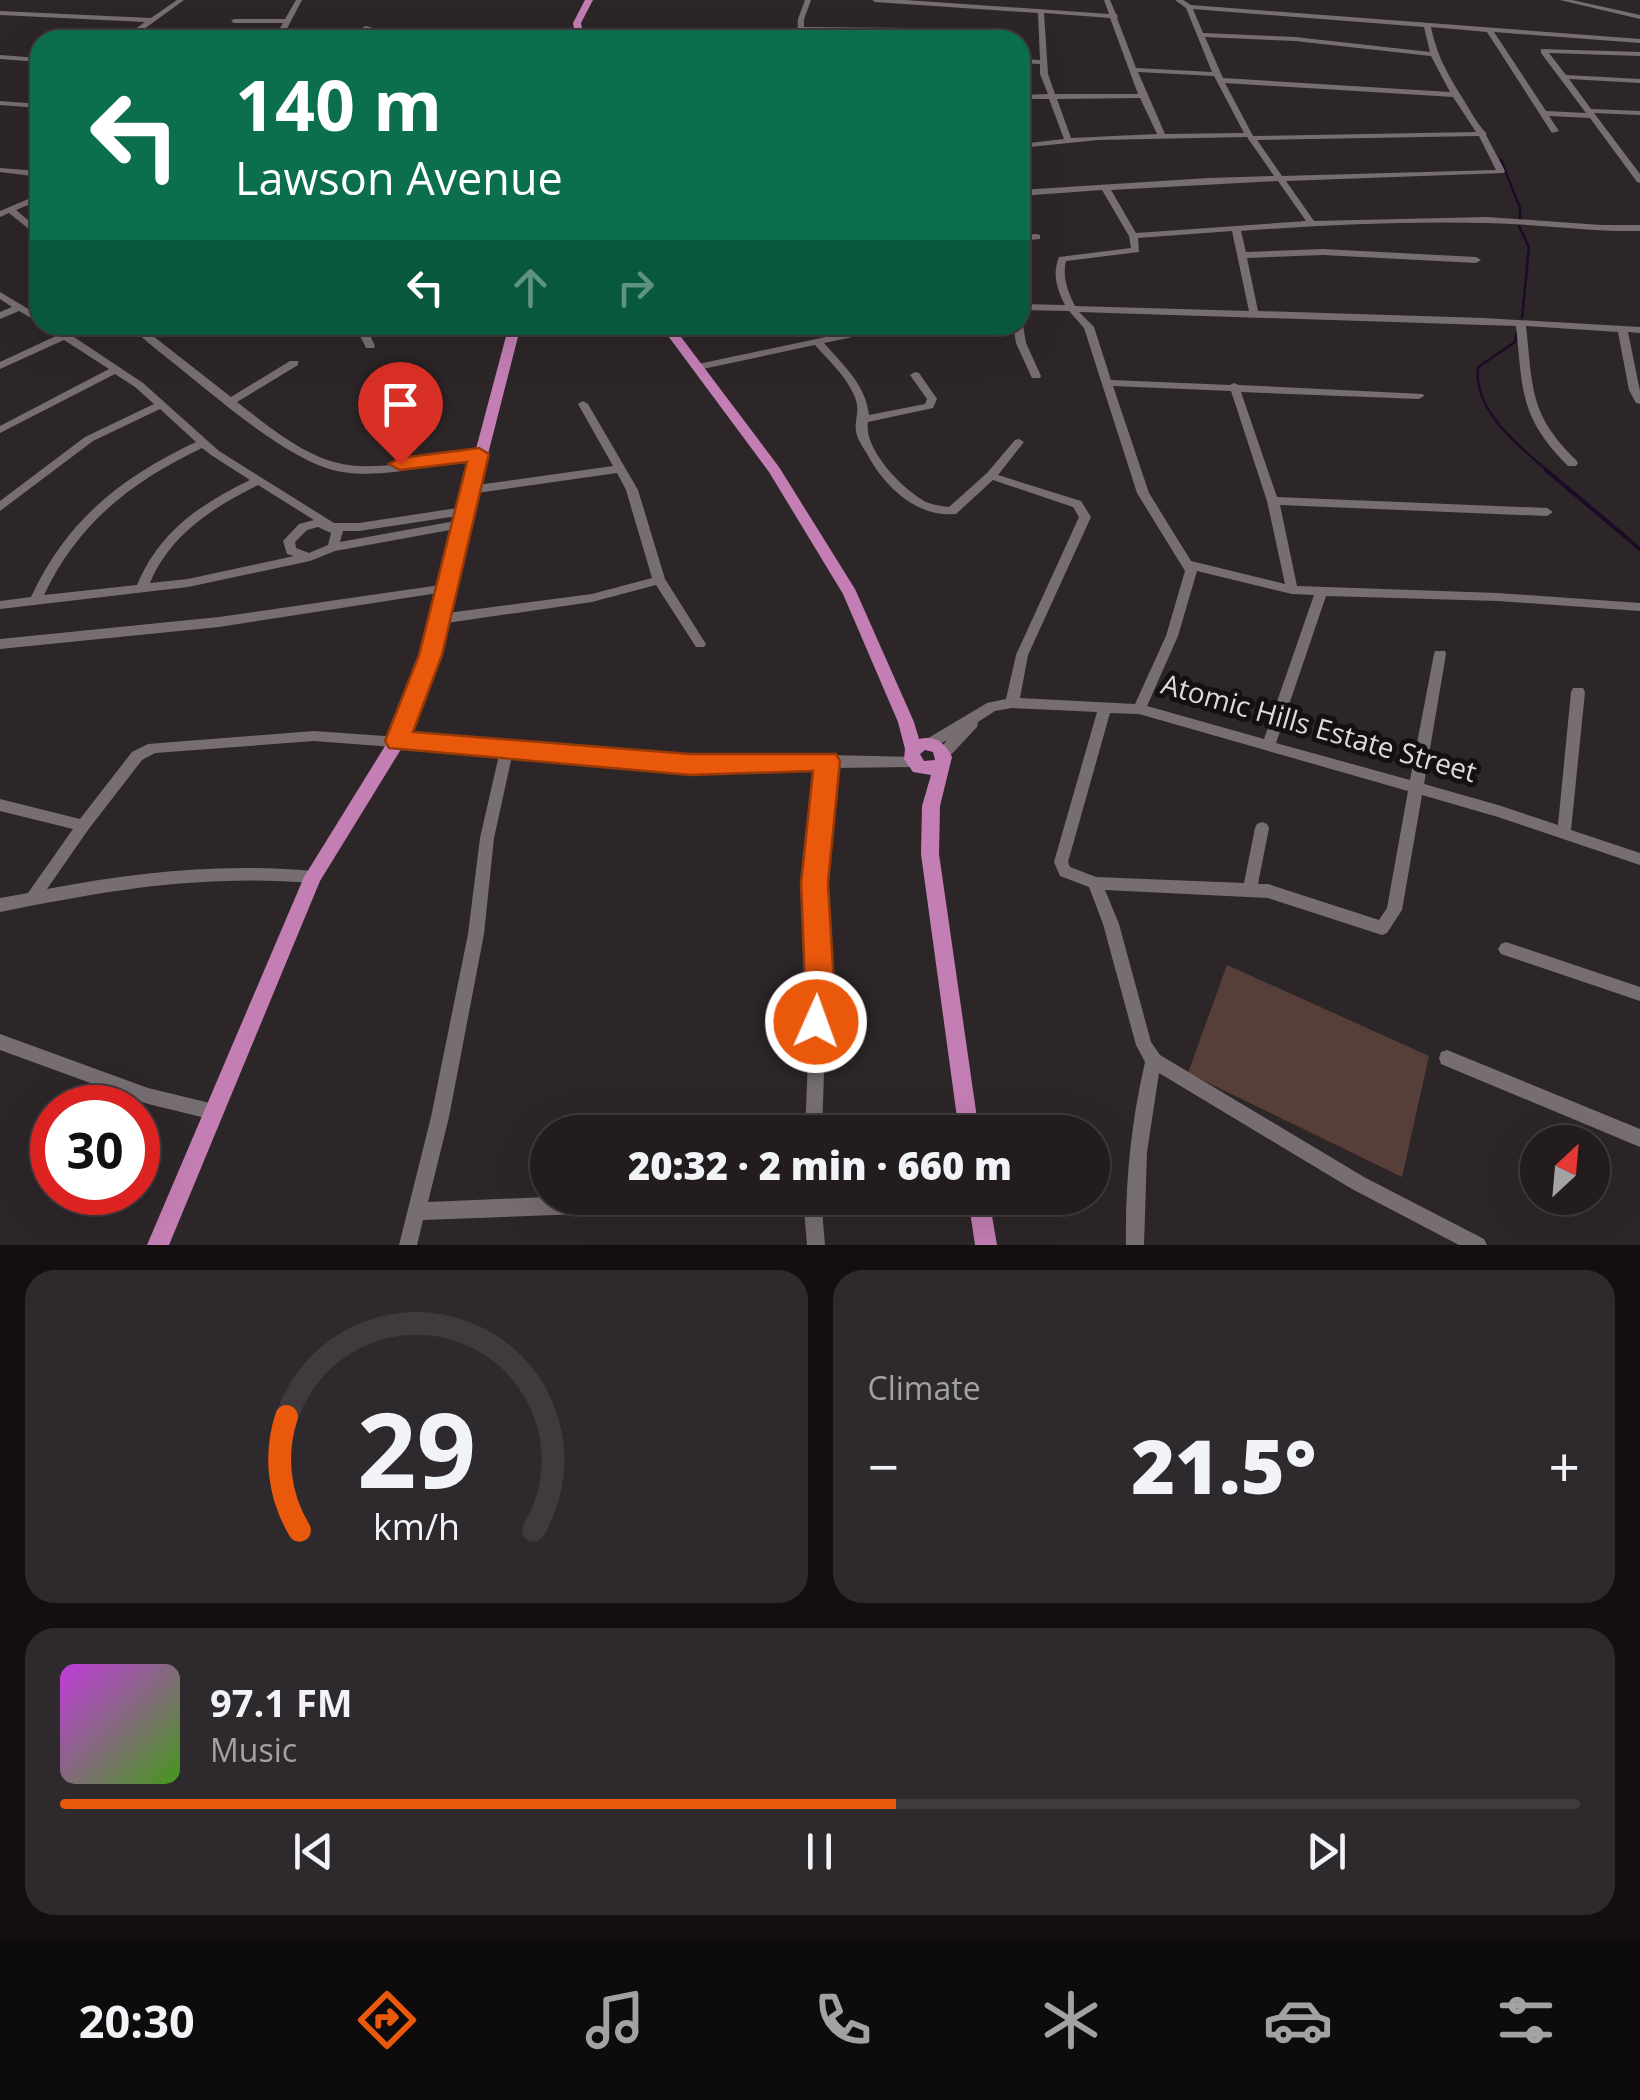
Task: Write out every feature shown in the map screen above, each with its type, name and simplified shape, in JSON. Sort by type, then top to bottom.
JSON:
[{"type":"main road","points":[[578,30],[577,23],[588,0]]},
{"type":"main road","points":[[158,1245],[312,877],[397,741],[421,686],[512,335]]},
{"type":"main road","points":[[674,335],[774,470],[835,568],[924,754],[934,900],[966,1115]]},
{"type":"main road","points":[[982,1215],[986,1245]]},
{"type":"street","points":[[137,30],[182,0]]},
{"type":"street","points":[[283,30],[299,0]]},
{"type":"street","points":[[808,0],[801,29],[819,30]]},
{"type":"street","points":[[875,0],[1116,16]]},
{"type":"street","points":[[971,7],[979,0]]},
{"type":"street","points":[[1107,0],[1116,16],[1132,70],[1162,136]]},
{"type":"street","points":[[1178,0],[1189,7],[1640,41]]},
{"type":"street","points":[[1251,10],[1254,0]]},
{"type":"street","points":[[1563,0],[1640,17]]},
{"type":"street","points":[[906,3],[908,30]]},
{"type":"street","points":[[1189,7],[1218,77],[1250,137],[1310,221]]},
{"type":"street","points":[[0,12],[150,20]]},
{"type":"street","points":[[1041,13],[1042,62],[1050,97],[1068,140]]},
{"type":"street","points":[[234,21],[288,21]]},
{"type":"street","points":[[1030,193],[1278,178],[1498,172],[1501,170],[1484,134],[1432,54],[1427,26]]},
{"type":"street","points":[[366,28],[372,30]]},
{"type":"street","points":[[1490,31],[1555,130]]},
{"type":"street","points":[[1203,35],[1282,38],[1432,54]]},
{"type":"street","points":[[1640,54],[1544,51],[1640,180]]},
{"type":"street","points":[[0,58],[30,60]]},
{"type":"street","points":[[1030,61],[1042,62]]},
{"type":"street","points":[[1132,70],[1458,95]]},
{"type":"street","points":[[1567,78],[1640,81]]},
{"type":"street","points":[[1030,97],[1143,96]]},
{"type":"street","points":[[0,103],[30,105]]},
{"type":"street","points":[[1544,112],[1640,113]]},
{"type":"street","points":[[1030,145],[1162,136],[1484,134]]},
{"type":"street","points":[[0,170],[30,173]]},
{"type":"street","points":[[1106,189],[1133,236],[1136,250],[1059,262],[1070,308],[1089,327],[1143,493],[1190,565],[1191,576],[1172,636],[1139,709]]},
{"type":"street","points":[[0,214],[30,202]]},
{"type":"street","points":[[12,211],[30,226]]},
{"type":"street","points":[[1133,236],[1310,221],[1488,220],[1568,228],[1640,228]]},
{"type":"street","points":[[1236,228],[1254,314]]},
{"type":"street","points":[[1030,237],[1037,237]]},
{"type":"street","points":[[1242,254],[1322,252],[1476,260]]},
{"type":"street","points":[[0,295],[30,314]]},
{"type":"street","points":[[1030,307],[1640,330]]},
{"type":"street","points":[[0,316],[20,308]]},
{"type":"street","points":[[1089,327],[1111,310]]},
{"type":"street","points":[[1520,323],[1533,418],[1540,432],[1572,464]]},
{"type":"street","points":[[1622,328],[1640,402]]},
{"type":"street","points":[[145,335],[299,451],[328,465],[355,468],[479,454]]},
{"type":"street","points":[[365,335],[370,346]]},
{"type":"street","points":[[698,367],[850,335]]},
{"type":"street","points":[[1020,335],[1036,376]]},
{"type":"street","points":[[0,366],[66,336],[162,404],[203,443],[331,526],[338,536],[332,546]]},
{"type":"street","points":[[817,342],[863,399],[866,419],[862,433],[880,466],[903,490],[937,510],[952,511],[991,476],[1019,442]]},
{"type":"street","points":[[232,402],[294,363]]},
{"type":"street","points":[[0,430],[117,369]]},
{"type":"street","points":[[866,419],[929,406],[932,400],[916,375]]},
{"type":"street","points":[[1106,383],[1419,396]]},
{"type":"street","points":[[1234,386],[1273,501],[1292,590]]},
{"type":"street","points":[[0,507],[46,468],[89,439],[162,404]]},
{"type":"street","points":[[584,404],[641,514],[659,580],[700,644]]},
{"type":"street","points":[[34,602],[58,555],[94,512],[152,468],[203,443]]},
{"type":"street","points":[[470,490],[620,468]]},
{"type":"street","points":[[991,476],[1077,504],[1085,517],[1022,655],[1012,703]]},
{"type":"street","points":[[141,589],[153,560],[175,533],[218,501],[258,480]]},
{"type":"street","points":[[290,501],[290,539],[296,554],[310,556]]},
{"type":"street","points":[[1273,501],[1547,512]]},
{"type":"street","points":[[0,605],[206,579],[462,518]]},
{"type":"street","points":[[257,566],[311,524],[434,523]]},
{"type":"street","points":[[1190,565],[1292,590],[1498,597],[1640,607]]},
{"type":"street","points":[[440,620],[592,598],[659,580]]},
{"type":"street","points":[[0,644],[233,620],[447,588]]},
{"type":"street","points":[[1269,744],[1321,592]]},
{"type":"street","points":[[1104,710],[1062,862],[1065,871],[1095,883],[1250,889],[1382,928],[1394,910],[1440,654]]},
{"type":"street","points":[[1564,832],[1578,692]]},
{"type":"street","name":"Atomic Hills Estate Street","points":[[924,754],[992,707],[1012,703],[1139,709],[1419,787],[1640,859]]},
{"type":"street","points":[[32,899],[83,826],[144,750],[314,736],[690,764],[924,754]]},
{"type":"street","points":[[408,1245],[476,934],[487,838],[507,748]]},
{"type":"street","points":[[814,1115],[819,985],[815,883],[827,761]]},
{"type":"street","points":[[0,805],[83,826]]},
{"type":"street","points":[[1250,889],[1262,828]]},
{"type":"street","points":[[0,905],[137,878],[200,871],[254,870],[312,877]]},
{"type":"street","points":[[1095,883],[1111,924],[1144,1045],[1154,1061],[1358,1183],[1478,1245]]},
{"type":"street","points":[[1506,950],[1640,994]]},
{"type":"street","points":[[0,1042],[148,1096],[214,1112]]},
{"type":"street","points":[[1447,1058],[1640,1138]]},
{"type":"street","points":[[1135,1245],[1135,1174],[1143,1106],[1154,1061]]},
{"type":"street","points":[[418,1211],[530,1207]]},
{"type":"street","points":[[813,1215],[816,1245]]},
{"type":"shaded area","points":[[1227,965],[1429,1056],[1402,1177],[1188,1073]]},
{"type":"waterway","points":[[1501,160],[1520,208],[1520,220]]},
{"type":"waterway","points":[[1519,226],[1529,247],[1522,318]]},
{"type":"waterway","points":[[1517,332],[1515,342],[1478,367],[1478,383],[1500,426],[1549,472]]},
{"type":"waterway","points":[[1546,470],[1640,549]]},
{"type":"route","points":[[400,464],[479,454],[431,655],[397,741],[690,764],[827,761],[815,883],[819,985],[816,1022]]}]
